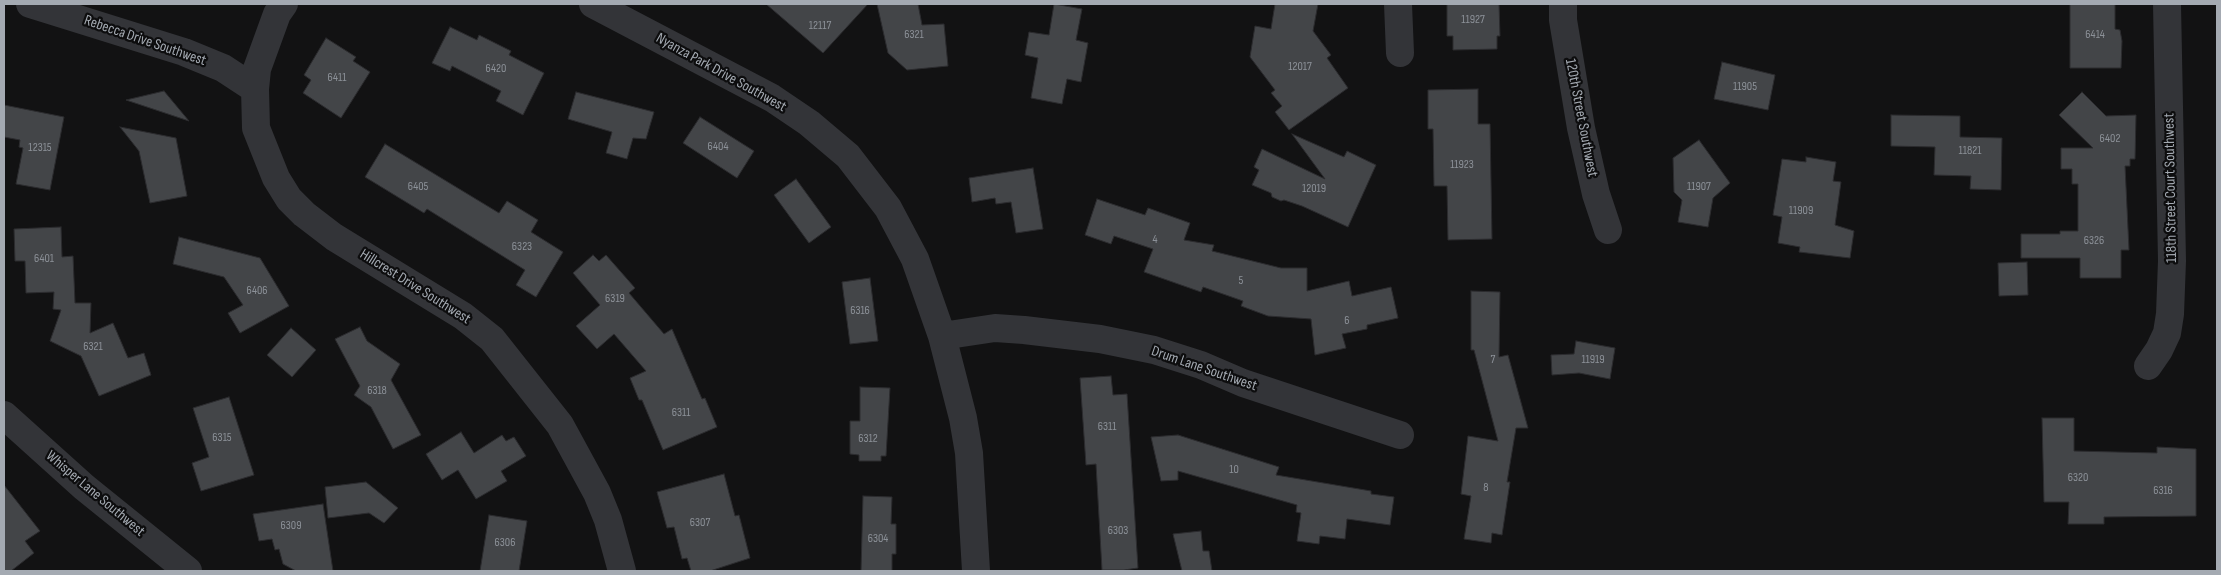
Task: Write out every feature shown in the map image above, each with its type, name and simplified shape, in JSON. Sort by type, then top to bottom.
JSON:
[{"type":"street","name":"Rebecca Drive Southwest","points":[[30,4],[184,52],[223,68],[255,89]]},
{"type":"street","name":"Hillcrest Drive Southwest","points":[[284,4],[277,14],[257,69],[255,89],[256,128],[276,178],[289,199],[304,214],[334,237],[463,316],[492,339],[560,425],[597,493],[608,520],[622,571]]},
{"type":"street","name":"Nyanza Park Drive Southwest","points":[[592,4],[772,98],[809,124],[848,156],[888,208],[915,259],[942,336],[963,418],[968,453],[976,571]]},
{"type":"street","points":[[1398,4],[1400,53]]},
{"type":"street","name":"120th Street Southwest","points":[[1563,4],[1563,20],[1581,128],[1596,194],[1608,230]]},
{"type":"street","name":"118th Street Court Southwest","points":[[2148,366],[2159,350],[2167,333],[2170,314],[2172,261],[2168,4]]},
{"type":"street","name":"Drum Lane Southwest","points":[[942,336],[995,328],[1100,339],[1154,350],[1201,365],[1243,383],[1400,435]]},
{"type":"street","name":"Whisper Lane Southwest","points":[[4,415],[84,487],[188,571]]},
{"type":"building","points":[[766,4],[868,4],[823,53]]},
{"type":"building","points":[[877,4],[918,4],[922,25],[944,24],[948,66],[907,70],[888,53]]},
{"type":"building","points":[[1054,4],[1082,9],[1076,40],[1088,43],[1081,82],[1067,79],[1062,104],[1031,98],[1038,58],[1025,55],[1029,32],[1049,35]]},
{"type":"building","points":[[1275,4],[1318,4],[1313,31],[1331,55],[1327,58],[1348,88],[1289,130],[1275,112],[1282,106],[1271,93],[1275,90],[1250,57],[1255,26],[1271,29]]},
{"type":"building","points":[[1447,4],[1499,4],[1500,36],[1497,36],[1497,49],[1453,50],[1453,36],[1447,36]]},
{"type":"building","points":[[2070,4],[2115,4],[2115,29],[2120,30],[2122,41],[2121,68],[2070,68]]},
{"type":"building","points":[[450,27],[477,40],[479,35],[511,51],[509,55],[544,73],[523,115],[496,101],[501,91],[452,66],[450,71],[432,63]]},
{"type":"building","points":[[326,38],[356,57],[353,61],[370,72],[341,118],[303,93],[311,80],[304,75]]},
{"type":"building","points":[[1722,62],[1775,75],[1768,110],[1714,99]]},
{"type":"building","points":[[1478,89],[1478,124],[1490,124],[1492,239],[1448,240],[1447,186],[1434,186],[1433,129],[1428,129],[1428,90]]},
{"type":"building","points":[[164,91],[189,121],[126,100]]},
{"type":"building","points":[[576,92],[654,112],[646,139],[633,138],[627,159],[606,153],[612,132],[568,119]]},
{"type":"building","points":[[2082,92],[2106,116],[2136,115],[2135,159],[2130,159],[2130,166],[2125,166],[2129,250],[2121,250],[2121,278],[2080,278],[2080,258],[2021,258],[2021,234],[2060,234],[2060,231],[2078,231],[2078,184],[2072,184],[2072,169],[2061,169],[2061,148],[2093,148],[2059,115]]},
{"type":"building","points":[[4,105],[64,117],[50,190],[16,184],[23,148],[19,147],[20,140],[4,137]]},
{"type":"building","points":[[1891,115],[1960,116],[1960,137],[2002,138],[2001,190],[1970,189],[1971,176],[1934,175],[1935,147],[1891,146]]},
{"type":"building","points":[[700,117],[754,151],[737,178],[683,143]]},
{"type":"building","points":[[120,127],[176,138],[187,196],[150,203],[139,151]]},
{"type":"building","points":[[1292,134],[1344,157],[1347,151],[1376,165],[1348,227],[1302,206],[1284,200],[1281,201],[1272,197],[1271,193],[1252,185],[1259,170],[1254,167],[1262,149],[1325,179]]},
{"type":"building","points":[[1699,140],[1730,183],[1713,198],[1708,227],[1678,222],[1682,200],[1674,192],[1673,158]]},
{"type":"building","points":[[385,144],[499,213],[507,201],[538,220],[531,232],[563,252],[536,297],[516,285],[525,270],[427,209],[424,213],[365,177]]},
{"type":"building","points":[[1806,157],[1836,162],[1833,181],[1841,182],[1835,225],[1854,231],[1850,258],[1799,252],[1800,247],[1778,243],[1782,217],[1773,215],[1782,159],[1806,162]]},
{"type":"building","points":[[1033,168],[1043,229],[1016,233],[1011,202],[996,204],[995,198],[972,202],[969,178]]},
{"type":"building","points":[[796,179],[831,227],[809,243],[774,195]]},
{"type":"building","points":[[1097,199],[1145,215],[1148,208],[1190,223],[1184,240],[1214,245],[1212,251],[1281,268],[1307,268],[1307,291],[1349,281],[1352,296],[1391,287],[1398,318],[1367,325],[1367,329],[1342,334],[1346,348],[1315,355],[1311,319],[1268,316],[1241,306],[1243,301],[1203,287],[1201,292],[1144,272],[1153,249],[1114,236],[1111,244],[1085,235]]},
{"type":"building","points":[[61,227],[62,257],[73,256],[75,303],[91,303],[90,333],[113,323],[128,358],[144,353],[151,375],[99,396],[81,356],[50,341],[61,310],[53,309],[54,292],[26,293],[25,261],[15,261],[14,229]]},
{"type":"building","points":[[179,237],[260,258],[289,306],[240,333],[228,313],[243,305],[224,277],[173,264]]},
{"type":"building","points":[[593,255],[599,261],[606,255],[635,288],[629,293],[664,334],[672,329],[702,399],[705,398],[717,427],[663,450],[642,400],[639,400],[630,378],[646,371],[614,334],[597,349],[576,326],[600,305],[573,273]]},
{"type":"building","points":[[2027,262],[2028,295],[1999,296],[1998,263]]},
{"type":"building","points":[[870,278],[878,341],[850,344],[842,282]]},
{"type":"building","points":[[1471,291],[1500,292],[1499,357],[1508,355],[1528,428],[1516,428],[1507,482],[1510,482],[1502,535],[1492,533],[1491,543],[1464,539],[1471,496],[1461,494],[1468,436],[1498,441],[1474,350],[1471,350]]},
{"type":"building","points":[[360,327],[367,341],[400,364],[391,380],[421,435],[393,449],[371,407],[354,395],[360,386],[335,339]]},
{"type":"building","points":[[291,328],[316,350],[292,377],[267,355]]},
{"type":"building","points":[[1576,341],[1615,348],[1610,379],[1579,373],[1552,375],[1551,355],[1574,354]]},
{"type":"building","points":[[1111,376],[1113,395],[1127,394],[1138,568],[1124,570],[1102,570],[1096,464],[1086,465],[1080,378]]},
{"type":"building","points":[[860,387],[890,388],[886,456],[881,456],[881,461],[859,461],[859,455],[850,454],[850,421],[860,421]]},
{"type":"building","points":[[229,397],[254,475],[201,491],[192,463],[209,457],[193,408]]},
{"type":"building","points":[[2042,418],[2074,418],[2074,451],[2157,453],[2157,447],[2196,449],[2196,516],[2104,517],[2104,524],[2068,524],[2069,502],[2044,502]]},
{"type":"building","points":[[461,432],[474,453],[502,435],[506,441],[514,437],[526,456],[501,471],[507,481],[476,499],[458,470],[442,480],[426,454]]},
{"type":"building","points":[[1178,435],[1279,467],[1276,475],[1371,491],[1371,494],[1394,497],[1390,525],[1347,519],[1345,539],[1320,536],[1319,544],[1297,541],[1301,513],[1296,512],[1297,505],[1178,471],[1178,480],[1161,481],[1151,437]]},
{"type":"building","points":[[724,474],[735,516],[739,515],[750,558],[710,571],[691,571],[687,558],[682,559],[674,527],[667,528],[657,492]]},
{"type":"building","points":[[366,482],[398,508],[384,523],[369,513],[328,518],[325,487]]},
{"type":"building","points":[[4,485],[40,531],[25,541],[34,553],[11,571],[4,571]]},
{"type":"building","points":[[863,496],[892,497],[891,524],[896,524],[896,554],[892,554],[892,571],[861,571]]},
{"type":"building","points":[[323,504],[333,571],[296,571],[283,564],[279,549],[275,550],[272,539],[259,541],[253,514]]},
{"type":"building","points":[[489,515],[527,521],[519,571],[480,571]]},
{"type":"building","points":[[1201,531],[1203,551],[1209,551],[1212,571],[1182,571],[1173,534]]}]
